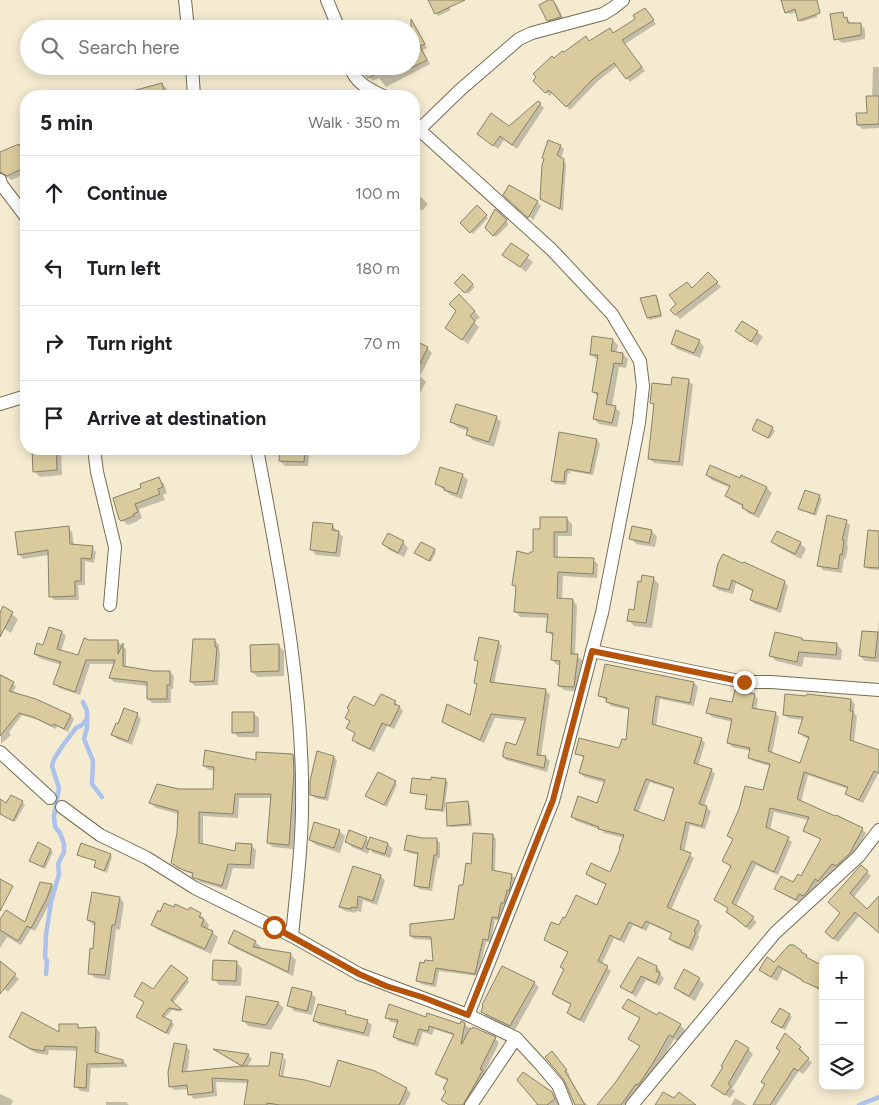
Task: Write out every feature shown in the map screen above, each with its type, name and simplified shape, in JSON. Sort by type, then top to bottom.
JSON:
[{"type":"street","points":[[185,0],[187,20]]},
{"type":"street","points":[[327,0],[335,20]]},
{"type":"street","points":[[420,126],[424,125],[460,90],[519,39],[532,33],[602,14],[623,0]]},
{"type":"street","points":[[193,75],[194,90]]},
{"type":"street","points":[[354,75],[364,86],[372,90]]},
{"type":"street","points":[[420,130],[571,268],[612,314],[640,361],[643,386],[639,423],[602,613],[553,800],[468,1015]]},
{"type":"street","points":[[0,180],[20,209]]},
{"type":"street","points":[[0,404],[20,398]]},
{"type":"street","points":[[95,455],[115,547],[110,604]]},
{"type":"street","points":[[258,455],[290,638],[300,737],[302,808],[292,936]]},
{"type":"street","points":[[592,651],[744,682],[771,682],[879,690]]},
{"type":"street","points":[[0,752],[50,798]]},
{"type":"street","points":[[62,807],[100,835],[147,858],[195,888],[292,936],[359,974],[386,986],[422,997],[468,1015],[516,1038],[542,1064],[558,1085],[566,1105]]},
{"type":"street","points":[[632,1105],[775,933],[859,856],[879,830]]},
{"type":"street","points":[[471,1105],[516,1038]]},
{"type":"building","points":[[428,0],[465,0],[435,14]]},
{"type":"building","points":[[548,0],[553,0],[561,17],[547,21],[539,5]]},
{"type":"building","points":[[781,0],[817,0],[820,13],[798,21],[795,9],[785,13]]},
{"type":"building","points":[[645,8],[654,20],[622,40],[642,67],[626,79],[614,63],[594,78],[566,107],[549,90],[545,93],[533,81],[536,77],[533,74],[552,56],[554,58],[586,36],[589,41],[610,28],[613,33],[635,19],[633,15]]},
{"type":"building","points":[[843,12],[844,18],[847,17],[848,23],[861,23],[861,35],[834,40],[830,14]]},
{"type":"building","points":[[420,35],[425,44],[420,46]]},
{"type":"building","points":[[420,46],[427,60],[420,64]]},
{"type":"building","points":[[162,83],[164,90],[136,90]]},
{"type":"building","points":[[866,96],[879,96],[879,124],[857,125],[856,113],[867,113]]},
{"type":"building","points":[[538,101],[541,103],[512,145],[500,136],[493,146],[477,134],[491,113],[509,126]]},
{"type":"building","points":[[548,140],[561,145],[557,155],[564,159],[560,209],[540,199],[544,159],[542,158]]},
{"type":"building","points":[[19,144],[20,170],[7,176],[0,172],[0,152]]},
{"type":"building","points":[[509,185],[538,201],[528,218],[503,195]]},
{"type":"building","points":[[477,205],[487,215],[470,233],[460,223]]},
{"type":"building","points":[[495,209],[507,220],[493,236],[485,228]]},
{"type":"building","points":[[511,243],[529,255],[520,267],[502,255]]},
{"type":"building","points":[[708,272],[718,282],[675,315],[670,310],[676,304],[669,295],[687,282],[692,288]]},
{"type":"building","points":[[463,274],[473,284],[465,293],[454,283]]},
{"type":"building","points":[[459,294],[475,311],[470,316],[475,321],[462,340],[445,328],[456,311],[449,304]]},
{"type":"building","points":[[656,295],[661,315],[647,318],[640,298]]},
{"type":"building","points":[[742,321],[758,331],[751,342],[735,331]]},
{"type":"building","points":[[676,330],[700,340],[694,353],[671,344]]},
{"type":"building","points":[[592,336],[613,339],[611,351],[623,353],[622,364],[614,363],[606,404],[616,406],[612,423],[593,419],[598,393],[592,392],[598,355],[590,355]]},
{"type":"building","points":[[420,343],[428,347],[420,364]]},
{"type":"building","points":[[672,377],[689,379],[679,462],[648,459],[654,404],[650,403],[652,383],[671,385]]},
{"type":"building","points":[[456,404],[497,416],[489,442],[466,435],[468,428],[450,422]]},
{"type":"building","points":[[757,419],[773,427],[768,438],[752,430]]},
{"type":"building","points":[[559,432],[597,439],[590,473],[567,469],[564,482],[551,481]]},
{"type":"building","points":[[32,455],[56,455],[57,470],[33,472]]},
{"type":"building","points":[[280,455],[305,455],[304,462],[279,461]]},
{"type":"building","points":[[710,465],[740,478],[741,475],[767,487],[754,514],[742,508],[743,505],[725,496],[730,486],[706,475]]},
{"type":"building","points":[[440,467],[463,474],[457,494],[444,490],[445,488],[435,484]]},
{"type":"building","points":[[159,477],[163,487],[158,489],[160,494],[135,504],[138,512],[133,514],[134,516],[121,521],[113,498],[141,488],[140,484]]},
{"type":"building","points":[[805,490],[820,495],[814,514],[798,509]]},
{"type":"building","points":[[827,515],[847,520],[838,569],[817,566]]},
{"type":"building","points":[[540,517],[567,517],[567,532],[554,532],[554,557],[594,558],[593,574],[558,572],[557,598],[573,599],[571,654],[578,654],[574,687],[558,686],[560,661],[551,660],[553,633],[546,632],[548,614],[514,612],[516,586],[512,585],[517,551],[529,554],[533,552],[533,529],[540,529]]},
{"type":"building","points":[[313,522],[333,524],[332,530],[339,531],[336,553],[310,550]]},
{"type":"building","points":[[69,526],[70,544],[93,546],[91,559],[81,558],[81,581],[75,581],[75,596],[49,597],[48,550],[18,555],[15,532]]},
{"type":"building","points":[[632,526],[652,530],[649,543],[629,539]]},
{"type":"building","points":[[868,530],[879,531],[879,568],[864,567]]},
{"type":"building","points":[[777,531],[801,542],[795,554],[771,542]]},
{"type":"building","points":[[388,533],[404,541],[398,553],[382,544]]},
{"type":"building","points":[[421,542],[435,549],[429,561],[414,553]]},
{"type":"building","points":[[723,554],[785,581],[777,609],[750,600],[753,590],[732,580],[729,590],[713,586],[718,563]]},
{"type":"building","points":[[642,575],[654,577],[646,623],[627,621],[629,609],[634,610],[638,581],[641,582]]},
{"type":"building","points":[[3,606],[13,612],[0,637],[0,613]]},
{"type":"building","points":[[49,627],[62,631],[57,649],[78,655],[84,638],[89,640],[118,640],[118,654],[123,643],[123,666],[153,671],[170,671],[167,699],[147,699],[147,682],[109,678],[115,660],[86,660],[75,692],[53,684],[61,662],[34,654],[37,643],[43,645]]},
{"type":"building","points":[[862,631],[878,632],[875,658],[859,656]]},
{"type":"building","points":[[775,632],[802,638],[802,640],[837,643],[836,655],[799,652],[797,662],[769,656]]},
{"type":"building","points":[[479,637],[499,641],[490,682],[546,689],[537,755],[546,756],[544,768],[503,757],[506,742],[516,745],[526,718],[491,714],[480,740],[442,722],[447,704],[470,715],[477,684],[474,683],[478,661],[474,660]]},
{"type":"building","points":[[193,639],[215,639],[215,647],[217,647],[214,681],[190,682]]},
{"type":"building","points":[[279,644],[279,671],[251,672],[250,645]]},
{"type":"building","points":[[605,664],[694,682],[690,703],[656,696],[652,724],[702,738],[694,763],[712,769],[699,804],[707,806],[702,826],[686,822],[680,849],[691,853],[667,907],[699,921],[689,948],[669,939],[672,933],[646,921],[642,928],[629,922],[620,940],[610,935],[598,961],[608,966],[580,1020],[567,1013],[571,1004],[552,994],[564,969],[560,967],[568,952],[544,940],[551,922],[559,925],[563,917],[565,918],[576,895],[597,905],[606,884],[586,874],[591,863],[610,872],[624,835],[598,829],[599,827],[571,817],[578,796],[597,803],[605,780],[579,773],[584,756],[575,754],[579,738],[619,748],[622,739],[626,740],[629,708],[606,702],[607,698],[598,696]],"holes":[[[646,779],[674,788],[664,821],[634,810]]]},
{"type":"building","points":[[0,675],[14,682],[9,691],[36,699],[71,715],[64,729],[19,713],[0,736]]},
{"type":"building","points":[[735,690],[755,694],[752,708],[776,712],[768,751],[800,763],[809,737],[798,733],[803,717],[783,715],[785,694],[806,696],[807,694],[851,699],[850,711],[853,711],[850,740],[879,750],[879,773],[874,771],[859,800],[845,794],[848,787],[804,772],[797,799],[863,828],[850,853],[836,866],[832,864],[818,881],[815,879],[803,896],[799,894],[796,900],[774,889],[781,876],[793,882],[798,874],[801,876],[821,839],[803,831],[809,817],[770,808],[766,827],[789,837],[774,872],[752,861],[732,903],[754,917],[746,927],[726,912],[728,908],[714,900],[731,866],[722,861],[733,839],[727,836],[739,809],[745,786],[763,790],[770,764],[748,758],[750,748],[727,743],[732,719],[706,713],[710,698],[732,702]]},
{"type":"building","points":[[381,694],[396,701],[394,704],[400,706],[390,726],[382,723],[370,749],[352,740],[355,733],[346,728],[350,721],[345,718],[349,710],[347,708],[354,696],[374,706]]},
{"type":"building","points":[[124,708],[138,713],[128,741],[111,735],[116,723],[118,724]]},
{"type":"building","points":[[232,712],[254,712],[254,732],[232,733]]},
{"type":"building","points":[[205,750],[256,760],[256,752],[293,754],[294,772],[289,845],[267,843],[271,794],[235,794],[233,814],[199,812],[199,843],[235,851],[236,843],[252,844],[250,865],[228,864],[222,886],[194,878],[192,877],[193,873],[171,863],[177,833],[178,811],[149,803],[157,784],[179,789],[213,789],[214,767],[203,766]]},
{"type":"building","points":[[317,751],[334,756],[325,798],[310,795],[310,781]]},
{"type":"building","points":[[378,772],[396,781],[384,805],[365,796]]},
{"type":"building","points":[[431,777],[446,779],[442,810],[425,809],[427,795],[410,793],[412,778],[431,780]]},
{"type":"building","points":[[11,795],[23,801],[13,821],[0,814],[0,799],[6,803]]},
{"type":"building","points":[[468,801],[470,824],[447,826],[446,803]]},
{"type":"building","points":[[314,822],[340,830],[334,848],[309,840]]},
{"type":"building","points":[[349,830],[367,837],[362,849],[345,842]]},
{"type":"building","points":[[473,833],[493,834],[492,870],[512,874],[509,891],[507,890],[504,903],[501,903],[498,918],[492,917],[488,940],[483,939],[475,974],[436,968],[433,984],[416,981],[420,962],[424,963],[425,960],[433,961],[431,937],[410,936],[410,924],[454,919],[459,885],[463,885],[466,863],[471,864]]},
{"type":"building","points":[[407,835],[437,838],[437,855],[434,855],[429,888],[414,886],[418,853],[404,850]]},
{"type":"building","points":[[370,837],[388,843],[385,854],[366,848]]},
{"type":"building","points":[[38,842],[51,849],[43,867],[29,861]]},
{"type":"building","points":[[81,843],[111,854],[104,871],[94,867],[96,861],[77,855]]},
{"type":"building","points":[[861,865],[868,871],[850,893],[867,909],[879,896],[879,933],[855,912],[833,939],[825,932],[840,913],[828,902]]},
{"type":"building","points":[[353,866],[381,875],[373,901],[358,896],[357,908],[339,907]]},
{"type":"building","points":[[0,879],[13,886],[0,911]]},
{"type":"building","points":[[40,882],[52,884],[47,898],[31,928],[27,926],[18,941],[0,930],[0,919],[6,910],[25,922]]},
{"type":"building","points":[[92,892],[120,897],[115,925],[112,925],[105,975],[88,974],[90,948],[93,949],[95,922],[87,920]]},
{"type":"building","points":[[164,903],[174,907],[175,904],[188,910],[190,907],[201,913],[199,917],[204,919],[201,926],[213,931],[205,949],[151,925],[158,910],[160,912]]},
{"type":"building","points":[[234,930],[256,941],[253,947],[291,953],[288,972],[228,943]]},
{"type":"building","points":[[789,945],[794,945],[807,955],[806,957],[819,964],[819,988],[802,981],[778,966],[771,977],[759,970],[767,957],[774,962]]},
{"type":"building","points":[[638,957],[657,966],[656,971],[660,973],[656,983],[641,976],[632,993],[620,987]]},
{"type":"building","points":[[213,960],[237,961],[236,981],[212,980]]},
{"type":"building","points":[[0,961],[16,974],[0,994]]},
{"type":"building","points":[[171,965],[188,978],[171,1000],[182,1010],[169,1008],[162,1016],[172,1021],[166,1033],[136,1017],[144,1002],[134,996],[142,982],[153,989]]},
{"type":"building","points":[[502,966],[535,982],[510,1026],[481,1012],[482,1005]]},
{"type":"building","points":[[684,969],[700,978],[689,996],[674,988]]},
{"type":"building","points":[[292,987],[312,992],[307,1011],[287,1006]]},
{"type":"building","points":[[246,996],[279,1002],[266,1025],[242,1021]]},
{"type":"building","points":[[628,999],[657,1015],[659,1012],[681,1024],[673,1037],[669,1035],[639,1084],[636,1084],[621,1105],[597,1105],[615,1083],[640,1046],[628,1039],[640,1018],[622,1008]]},
{"type":"building","points":[[318,1004],[346,1011],[345,1014],[368,1020],[364,1033],[313,1021]]},
{"type":"building","points":[[389,1004],[426,1017],[427,1013],[460,1024],[461,1021],[465,1023],[461,1044],[470,1028],[472,1029],[473,1027],[496,1037],[480,1069],[483,1070],[463,1105],[449,1105],[441,1100],[446,1091],[443,1089],[448,1079],[435,1074],[454,1034],[429,1026],[428,1031],[419,1029],[414,1044],[393,1037],[398,1020],[385,1018]]},
{"type":"building","points":[[780,1008],[790,1014],[782,1028],[771,1022]]},
{"type":"building","points":[[22,1012],[59,1032],[59,1024],[78,1024],[78,1028],[96,1027],[95,1052],[123,1060],[123,1063],[87,1064],[86,1088],[74,1087],[77,1047],[45,1046],[44,1051],[31,1049],[9,1037]]},
{"type":"building","points":[[785,1033],[801,1047],[799,1049],[809,1058],[798,1071],[794,1068],[770,1105],[753,1105],[765,1084],[761,1082],[780,1051],[776,1048]]},
{"type":"building","points":[[736,1040],[749,1048],[728,1084],[731,1086],[725,1095],[711,1086]]},
{"type":"building","points":[[174,1043],[187,1045],[182,1072],[242,1066],[269,1066],[271,1052],[283,1054],[279,1076],[305,1080],[330,1087],[338,1060],[375,1071],[407,1088],[399,1105],[280,1105],[267,1103],[267,1105],[244,1105],[248,1080],[212,1078],[213,1092],[188,1095],[187,1085],[169,1087],[168,1072]]},
{"type":"building","points":[[213,1049],[249,1054],[242,1066]]},
{"type":"building","points":[[552,1051],[567,1070],[565,1071],[585,1105],[575,1105],[564,1080],[545,1057]]},
{"type":"building","points":[[523,1072],[552,1092],[555,1099],[547,1105],[538,1105],[517,1080]]},
{"type":"building","points":[[663,1092],[674,1098],[679,1092],[696,1105],[655,1105]]},
{"type":"waterway","points":[[83,702],[87,711],[87,728],[84,739],[93,761],[92,784],[102,797]]},
{"type":"waterway","points":[[46,974],[46,935],[51,902],[59,874],[58,864],[64,852],[64,844],[60,833],[55,827],[54,816],[59,788],[52,766],[63,745],[76,728],[87,719]]},
{"type":"waterway","points":[[859,1105],[879,1097]]},
{"type":"route","points":[[274,927],[359,974],[386,986],[422,997],[468,1015],[553,800],[592,651],[744,682]]}]
